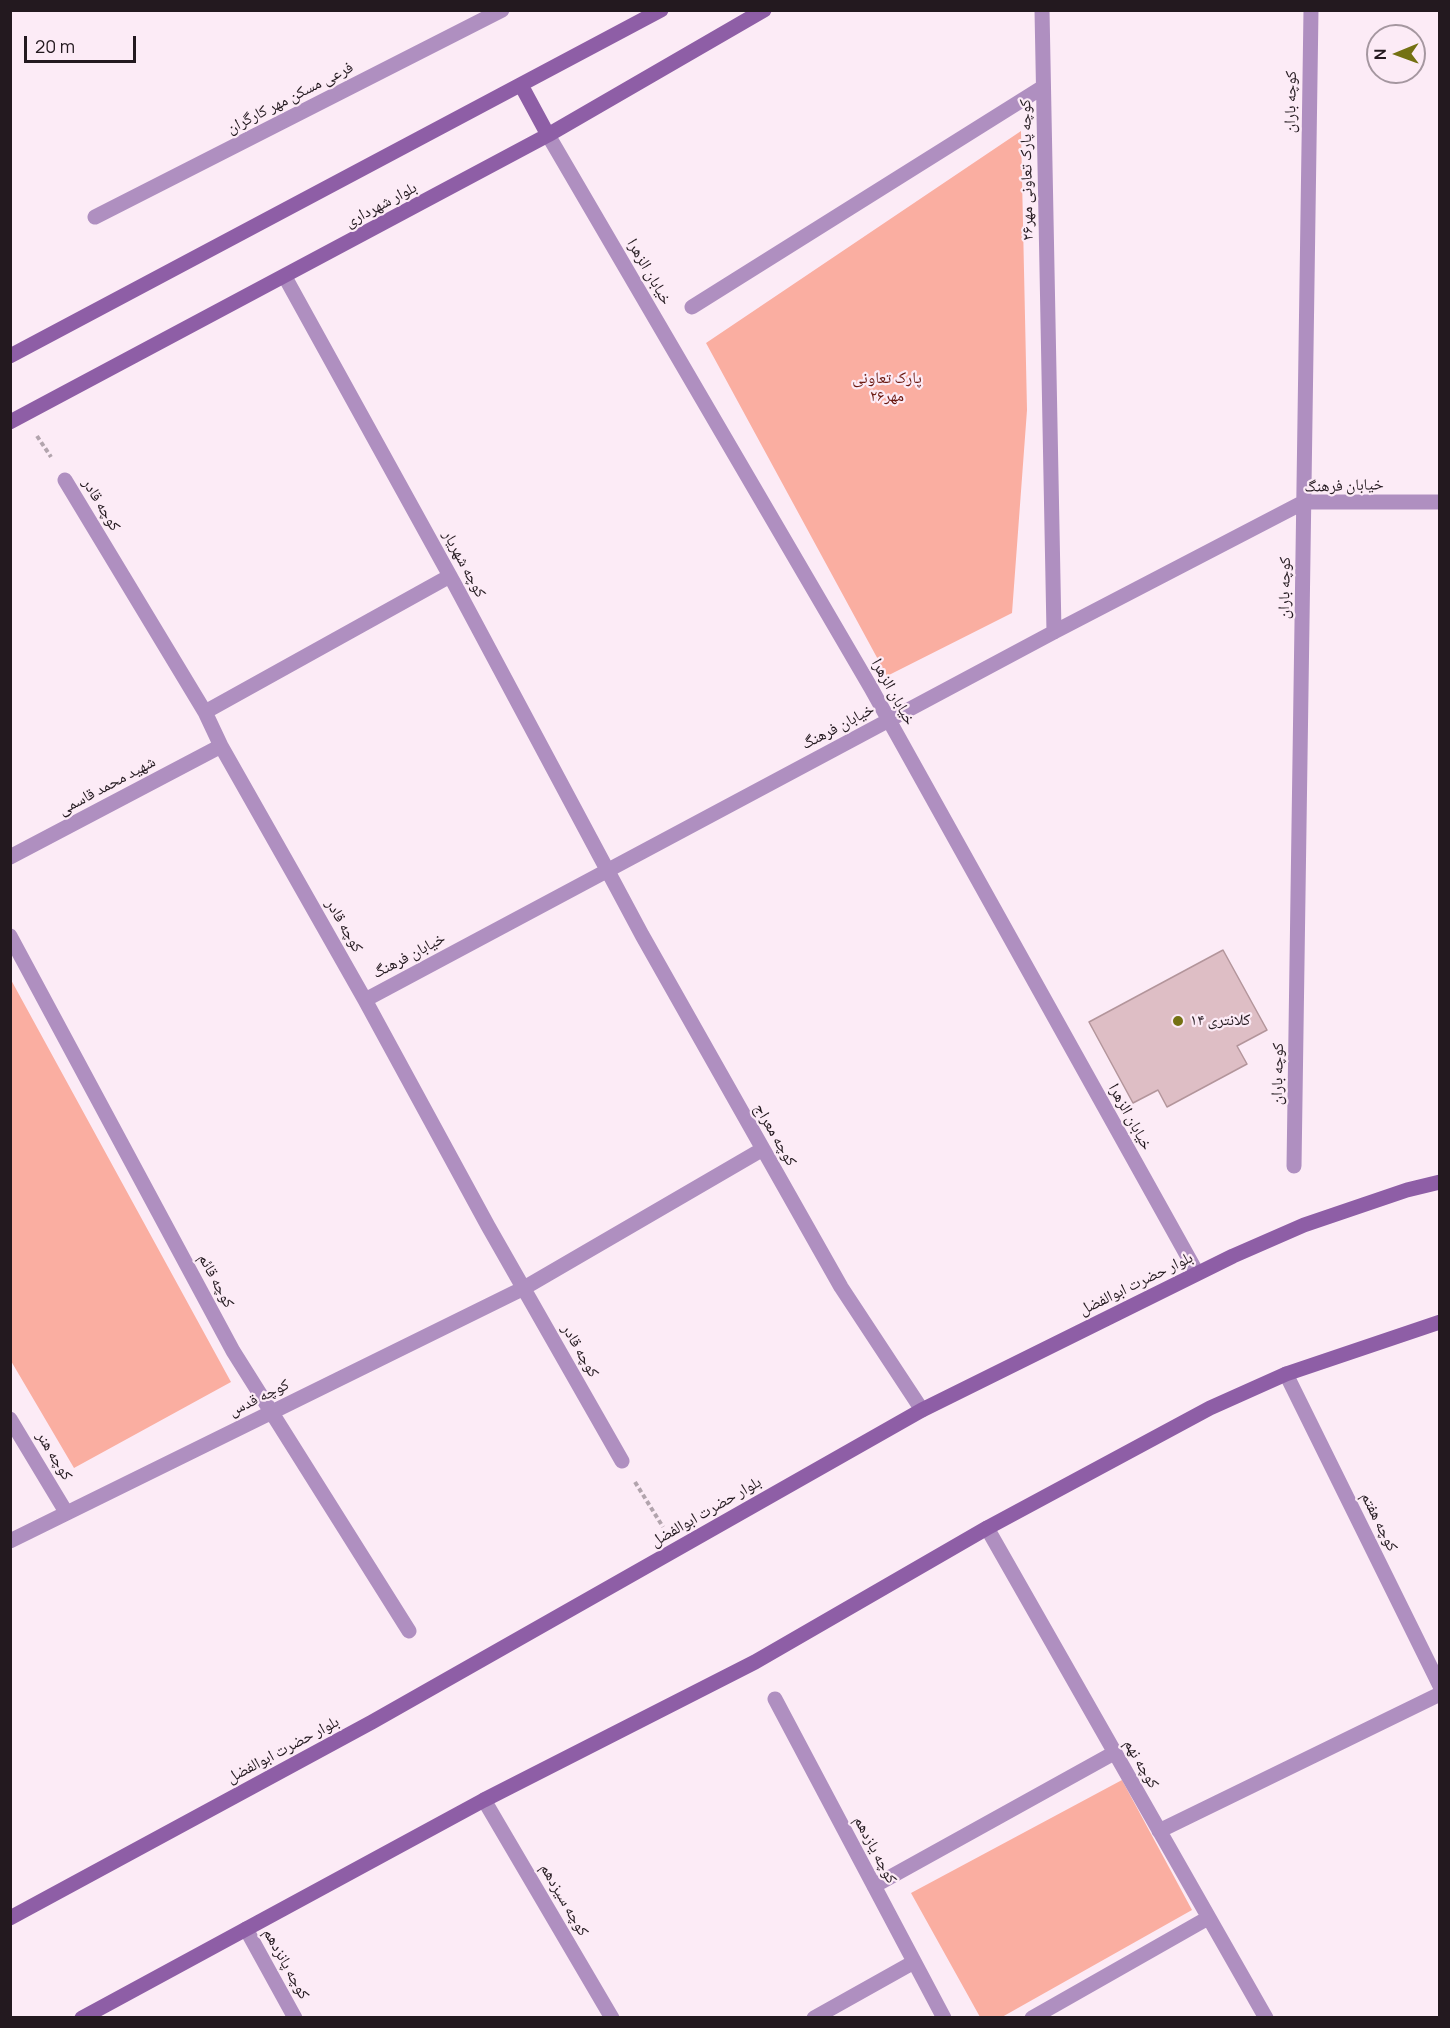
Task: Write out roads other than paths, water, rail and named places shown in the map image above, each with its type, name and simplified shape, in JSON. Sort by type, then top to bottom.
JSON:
[{"type":"main road","points":[[10,356],[661,10]]},
{"type":"main road","name":"بلوار شهرداری","points":[[17,419],[548,135],[693,54],[764,10]]},
{"type":"main road","points":[[521,85],[548,135]]},
{"type":"main road","name":"بلوار حضرت ابوالفضل","points":[[10,1918],[372,1722],[922,1410],[1197,1274],[1304,1225],[1407,1190],[1440,1182]]},
{"type":"main road","points":[[82,2018],[484,1800],[755,1662],[987,1528],[1210,1408],[1286,1374],[1440,1322]]},
{"type":"street","name":"فرعی مسکن مهر کارگران","points":[[94,217],[502,10]]},
{"type":"street","points":[[1042,10],[1043,87]]},
{"type":"street","name":"کوچه باران","points":[[1294,1166],[1311,10]]},
{"type":"street","name":"کوچه پارک تعاونی مهر۲۶","points":[[692,307],[1043,87]]},
{"type":"street","name":"کوچه پارک تعاونی مهر۲۶","points":[[1043,87],[1054,632]]},
{"type":"street","name":"خیابان الزهرا","points":[[548,135],[889,720],[1197,1274]]},
{"type":"street","name":"کوچه شهریار","points":[[285,277],[450,576],[606,871]]},
{"type":"street","name":"کوچه قادر","points":[[65,480],[205,712],[220,746],[365,1000],[622,1461]]},
{"type":"street","name":"خیابان فرهنگ","points":[[365,1000],[1054,632],[1304,502],[1440,502]]},
{"type":"street","points":[[205,712],[450,576]]},
{"type":"street","name":"شهید محمد قاسمی","points":[[10,857],[220,746]]},
{"type":"street","name":"کوچه معراج","points":[[606,871],[842,1287],[922,1410]]},
{"type":"street","name":"کوچه قائم","points":[[10,936],[233,1351],[409,1631]]},
{"type":"street","name":"کوچه قدس","points":[[10,1541],[524,1288],[763,1149]]},
{"type":"street","name":"کوچه هفتم","points":[[1286,1374],[1440,1686]]},
{"type":"street","name":"کوچه هنر","points":[[10,1419],[66,1512]]},
{"type":"street","name":"کوچه نهم","points":[[987,1528],[1266,2018]]},
{"type":"street","points":[[1159,1831],[1440,1694]]},
{"type":"street","name":"کوچه یازدهم","points":[[775,1699],[944,2018]]},
{"type":"street","points":[[874,1886],[1114,1753]]},
{"type":"street","name":"کوچه سیزدهم","points":[[484,1800],[612,2018]]},
{"type":"street","points":[[1032,2018],[1208,1918]]},
{"type":"street","name":"کوچه پانزدهم","points":[[246,1929],[295,2018]]},
{"type":"street","points":[[814,2018],[914,1962]]},
{"type":"place","name":"کلانتری ۱۴","points":[[1178,1021]]},
{"type":"park label","name":"پارک تعاونی مهر۲۶","points":[[887,388]]}]
